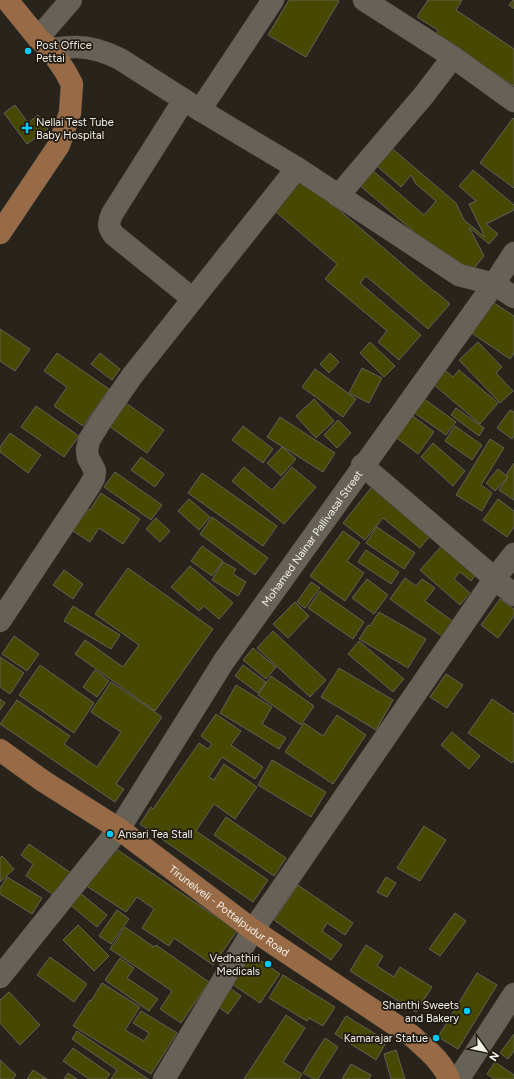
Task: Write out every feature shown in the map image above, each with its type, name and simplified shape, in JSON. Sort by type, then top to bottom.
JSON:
[{"type":"main road","points":[[0,233],[59,145],[70,113],[72,84],[65,71],[44,43],[7,0]]},
{"type":"main road","name":"Tirunelveli - Pottalpudur Road","points":[[0,750],[43,781],[119,829],[253,930],[412,1036],[435,1058],[449,1079]]},
{"type":"street","points":[[71,0],[44,43],[94,49],[108,53],[120,59],[192,105],[297,168],[459,276],[494,284],[514,297]]},
{"type":"street","points":[[193,299],[114,235],[110,229],[109,222],[112,214],[192,105],[273,0]]},
{"type":"street","points":[[364,0],[453,57],[514,101]]},
{"type":"street","points":[[338,196],[424,96],[453,57]]},
{"type":"street","points":[[0,621],[90,487],[94,478],[94,471],[88,458],[87,450],[89,440],[132,376],[297,168]]},
{"type":"street","name":"Mohamed Nainar Pallivasal Street","points":[[0,977],[119,829],[224,661],[362,466],[494,284],[514,253]]},
{"type":"street","points":[[362,466],[514,595]]},
{"type":"street","points":[[164,1079],[253,930],[495,578],[514,554]]},
{"type":"street","points":[[455,1079],[463,1072],[514,994]]},
{"type":"building","points":[[289,0],[339,1],[306,57],[268,35]]},
{"type":"building","points":[[428,0],[462,0],[456,10],[514,49],[514,86],[436,34],[438,30],[417,17]]},
{"type":"building","points":[[514,0],[514,9],[509,5]]},
{"type":"building","points":[[15,105],[28,123],[38,115],[48,129],[27,144],[4,113]]},
{"type":"building","points":[[513,118],[514,119],[514,188],[480,163]]},
{"type":"building","points":[[388,145],[456,203],[464,220],[485,237],[469,204],[476,201],[459,186],[473,170],[514,205],[514,210],[486,224],[498,234],[489,244],[469,227],[484,256],[467,277],[358,184],[371,169],[424,215],[436,201],[416,184],[411,175],[401,187],[363,154]]},
{"type":"building","points":[[297,174],[450,304],[428,329],[366,276],[360,283],[421,335],[399,360],[378,342],[387,331],[325,279],[337,264],[269,206]]},
{"type":"building","points":[[491,301],[514,316],[514,353],[510,359],[470,332]]},
{"type":"building","points":[[0,329],[30,349],[15,371],[0,361]]},
{"type":"building","points":[[370,342],[395,366],[384,377],[360,353]]},
{"type":"building","points":[[478,342],[502,367],[496,373],[513,391],[500,403],[459,360]]},
{"type":"building","points":[[57,353],[109,389],[83,426],[54,406],[67,387],[44,371]]},
{"type":"building","points":[[100,353],[120,369],[112,380],[91,364]]},
{"type":"building","points":[[330,353],[339,362],[329,373],[320,364]]},
{"type":"building","points":[[362,368],[382,378],[369,403],[349,393]]},
{"type":"building","points":[[315,369],[356,399],[343,417],[302,387]]},
{"type":"building","points":[[444,369],[453,377],[459,370],[498,403],[480,424],[432,383]]},
{"type":"building","points":[[423,398],[456,422],[446,435],[413,412]]},
{"type":"building","points":[[314,399],[334,421],[316,438],[296,416]]},
{"type":"building","points":[[123,401],[164,430],[147,453],[106,424]]},
{"type":"building","points":[[36,406],[79,436],[64,457],[21,427]]},
{"type":"building","points":[[456,408],[484,428],[479,436],[451,415]]},
{"type":"building","points":[[510,410],[514,412],[514,436],[512,439],[497,428]]},
{"type":"building","points":[[410,414],[434,432],[418,454],[394,436]]},
{"type":"building","points":[[280,417],[335,453],[323,472],[267,437]]},
{"type":"building","points":[[338,420],[351,433],[337,448],[324,435]]},
{"type":"building","points":[[243,426],[273,449],[263,463],[232,440]]},
{"type":"building","points":[[455,426],[482,445],[472,460],[445,441]]},
{"type":"building","points":[[10,433],[41,455],[28,473],[0,452],[0,447]]},
{"type":"building","points":[[490,439],[504,448],[481,485],[492,493],[482,511],[456,495]]},
{"type":"building","points":[[433,443],[465,471],[453,486],[421,457]]},
{"type":"building","points":[[282,447],[296,459],[281,476],[267,463]]},
{"type":"building","points":[[141,457],[164,474],[155,487],[131,470]]},
{"type":"building","points":[[514,463],[514,500],[499,490],[508,477],[506,475]]},
{"type":"building","points":[[244,467],[272,490],[292,467],[316,487],[284,524],[232,481]]},
{"type":"building","points":[[498,469],[508,477],[495,491],[486,483]]},
{"type":"building","points":[[115,472],[162,505],[151,520],[104,487]]},
{"type":"building","points":[[202,473],[277,526],[263,546],[188,493]]},
{"type":"building","points":[[375,483],[434,531],[420,548],[383,518],[365,540],[343,523]]},
{"type":"building","points":[[101,493],[140,519],[123,544],[99,528],[90,542],[73,531],[88,509],[90,510]]},
{"type":"building","points":[[189,499],[210,517],[199,530],[178,511]]},
{"type":"building","points":[[498,499],[514,511],[514,527],[507,537],[483,520]]},
{"type":"building","points":[[212,517],[268,558],[255,575],[200,534]]},
{"type":"building","points":[[156,518],[170,531],[160,542],[146,529]]},
{"type":"building","points":[[377,527],[415,553],[404,569],[366,543]]},
{"type":"building","points":[[343,531],[360,543],[347,561],[364,573],[345,601],[310,576]]},
{"type":"building","points":[[446,541],[476,574],[471,581],[460,572],[454,579],[470,593],[460,605],[420,570]]},
{"type":"building","points":[[202,546],[223,561],[212,576],[191,561]]},
{"type":"building","points":[[366,550],[399,572],[391,584],[358,562]]},
{"type":"building","points":[[223,562],[236,569],[233,574],[246,582],[238,596],[212,580]]},
{"type":"building","points":[[190,566],[233,603],[219,619],[204,606],[199,611],[171,587]]},
{"type":"building","points":[[128,568],[213,629],[155,711],[75,654],[85,640],[123,667],[139,645],[95,614]]},
{"type":"building","points":[[64,570],[83,584],[73,599],[53,585]]},
{"type":"building","points":[[405,578],[416,586],[422,579],[435,588],[425,601],[454,622],[443,637],[390,599]]},
{"type":"building","points":[[367,579],[388,595],[374,614],[352,598]]},
{"type":"building","points":[[311,582],[320,588],[305,608],[297,602]]},
{"type":"building","points":[[320,591],[364,622],[353,639],[308,608]]},
{"type":"building","points":[[500,599],[514,609],[514,616],[498,638],[481,625]]},
{"type":"building","points":[[295,602],[309,616],[288,638],[273,624]]},
{"type":"building","points":[[73,606],[120,635],[111,649],[64,621]]},
{"type":"building","points":[[379,612],[426,639],[408,668],[359,639]]},
{"type":"building","points":[[273,631],[326,680],[310,697],[257,648]]},
{"type":"building","points":[[14,636],[39,654],[27,671],[2,654]]},
{"type":"building","points":[[359,641],[404,679],[393,692],[348,654]]},
{"type":"building","points":[[253,648],[276,667],[266,679],[243,660]]},
{"type":"building","points":[[0,657],[24,673],[10,694],[0,687]]},
{"type":"building","points":[[40,665],[94,703],[74,733],[19,695]]},
{"type":"building","points":[[243,665],[266,682],[258,693],[235,676]]},
{"type":"building","points":[[339,668],[393,700],[376,730],[321,697]]},
{"type":"building","points":[[95,670],[109,681],[97,697],[83,687]]},
{"type":"building","points":[[446,674],[463,685],[447,708],[430,697]]},
{"type":"building","points":[[271,676],[314,706],[301,725],[258,695]]},
{"type":"building","points":[[111,682],[162,717],[116,784],[124,789],[115,802],[0,724],[17,700],[70,736],[64,744],[97,767],[121,732],[91,712]]},
{"type":"building","points":[[236,685],[272,707],[262,724],[286,738],[279,749],[220,713]]},
{"type":"building","points":[[0,699],[5,703],[0,710]]},
{"type":"building","points":[[492,699],[514,714],[514,761],[512,763],[468,733]]},
{"type":"building","points":[[216,714],[241,731],[231,745],[263,767],[255,779],[222,757],[209,777],[214,780],[224,764],[257,787],[235,819],[214,804],[196,831],[268,880],[253,902],[140,824],[151,807],[153,809],[199,743],[208,749],[212,744],[201,736]]},
{"type":"building","points":[[337,715],[366,735],[333,784],[285,752],[304,723],[323,736]]},
{"type":"building","points":[[452,732],[480,756],[469,769],[441,745]]},
{"type":"building","points":[[272,760],[326,792],[311,817],[258,785]]},
{"type":"building","points":[[226,817],[286,858],[274,876],[214,835]]},
{"type":"building","points":[[424,826],[446,840],[420,881],[397,868]]},
{"type":"building","points":[[29,844],[71,873],[55,896],[26,876],[33,864],[21,855]]},
{"type":"building","points":[[112,846],[237,931],[213,965],[174,938],[169,946],[142,928],[154,909],[137,897],[126,912],[85,885]]},
{"type":"building","points":[[2,856],[14,869],[0,882],[0,858]]},
{"type":"building","points":[[7,877],[42,898],[32,914],[0,894],[0,888]]},
{"type":"building","points":[[386,877],[396,883],[387,897],[377,892]]},
{"type":"building","points":[[298,885],[353,923],[345,935],[327,923],[322,931],[342,945],[331,960],[274,920]]},
{"type":"building","points":[[79,892],[107,915],[97,927],[69,904]]},
{"type":"building","points":[[117,910],[129,919],[111,944],[99,936]]},
{"type":"building","points":[[455,913],[466,921],[440,956],[429,949]]},
{"type":"building","points":[[78,925],[109,956],[94,971],[63,940]]},
{"type":"building","points":[[125,927],[154,947],[156,945],[209,982],[181,1023],[160,1009],[172,991],[110,949]]},
{"type":"building","points":[[366,945],[383,956],[377,966],[394,977],[400,967],[432,987],[416,1012],[350,971]]},
{"type":"building","points":[[250,953],[280,974],[260,1003],[229,982]]},
{"type":"building","points":[[50,957],[87,984],[74,1002],[37,975]]},
{"type":"building","points":[[120,958],[134,968],[127,978],[158,999],[149,1011],[105,980]]},
{"type":"building","name":"Shanthi Sweets and Bakery","points":[[477,973],[497,985],[458,1049],[438,1037]]},
{"type":"building","points":[[283,975],[335,1007],[323,1026],[309,1018],[307,1021],[269,998]]},
{"type":"building","points":[[102,983],[140,1007],[125,1030],[144,1041],[149,1033],[133,1023],[141,1011],[177,1033],[151,1074],[73,1026]]},
{"type":"building","points":[[227,986],[241,996],[228,1014],[215,1004]]},
{"type":"building","points":[[9,992],[40,1025],[20,1045],[0,1023],[0,1000]]},
{"type":"building","points":[[286,1015],[305,1028],[283,1062],[302,1074],[299,1079],[244,1079]]},
{"type":"building","points":[[346,1016],[387,1041],[376,1060],[335,1034]]},
{"type":"building","points":[[77,1031],[148,1079],[111,1079],[117,1070],[72,1039]]},
{"type":"building","points":[[514,1034],[514,1051],[508,1059],[500,1053]]},
{"type":"building","points":[[325,1038],[338,1047],[318,1079],[314,1079],[303,1073]]},
{"type":"building","points":[[73,1048],[110,1074],[106,1079],[89,1079],[63,1061]]},
{"type":"building","points":[[396,1050],[405,1079],[391,1079],[384,1054]]},
{"type":"building","points":[[0,1060],[16,1075],[13,1079],[0,1079]]},
{"type":"building","points":[[495,1062],[514,1075],[514,1079],[494,1079],[487,1074]]},
{"type":"building","points":[[351,1064],[371,1075],[369,1079],[342,1079]]},
{"type":"building","points":[[33,1070],[47,1079],[27,1079]]},
{"type":"building","points":[[68,1073],[77,1079],[64,1079]]},
{"type":"place","name":"Post Office Pettai","points":[[28,51]]},
{"type":"place","name":"Nellai Test Tube Baby Hospital","points":[[27,128]]},
{"type":"place","name":"Ansari Tea Stall","points":[[110,834]]},
{"type":"place","name":"Vedhathiri Medicals","points":[[268,964]]},
{"type":"place","name":"Shanthi Sweets and Bakery","points":[[467,1011]]},
{"type":"place","name":"Kamarajar Statue","points":[[436,1038]]}]
